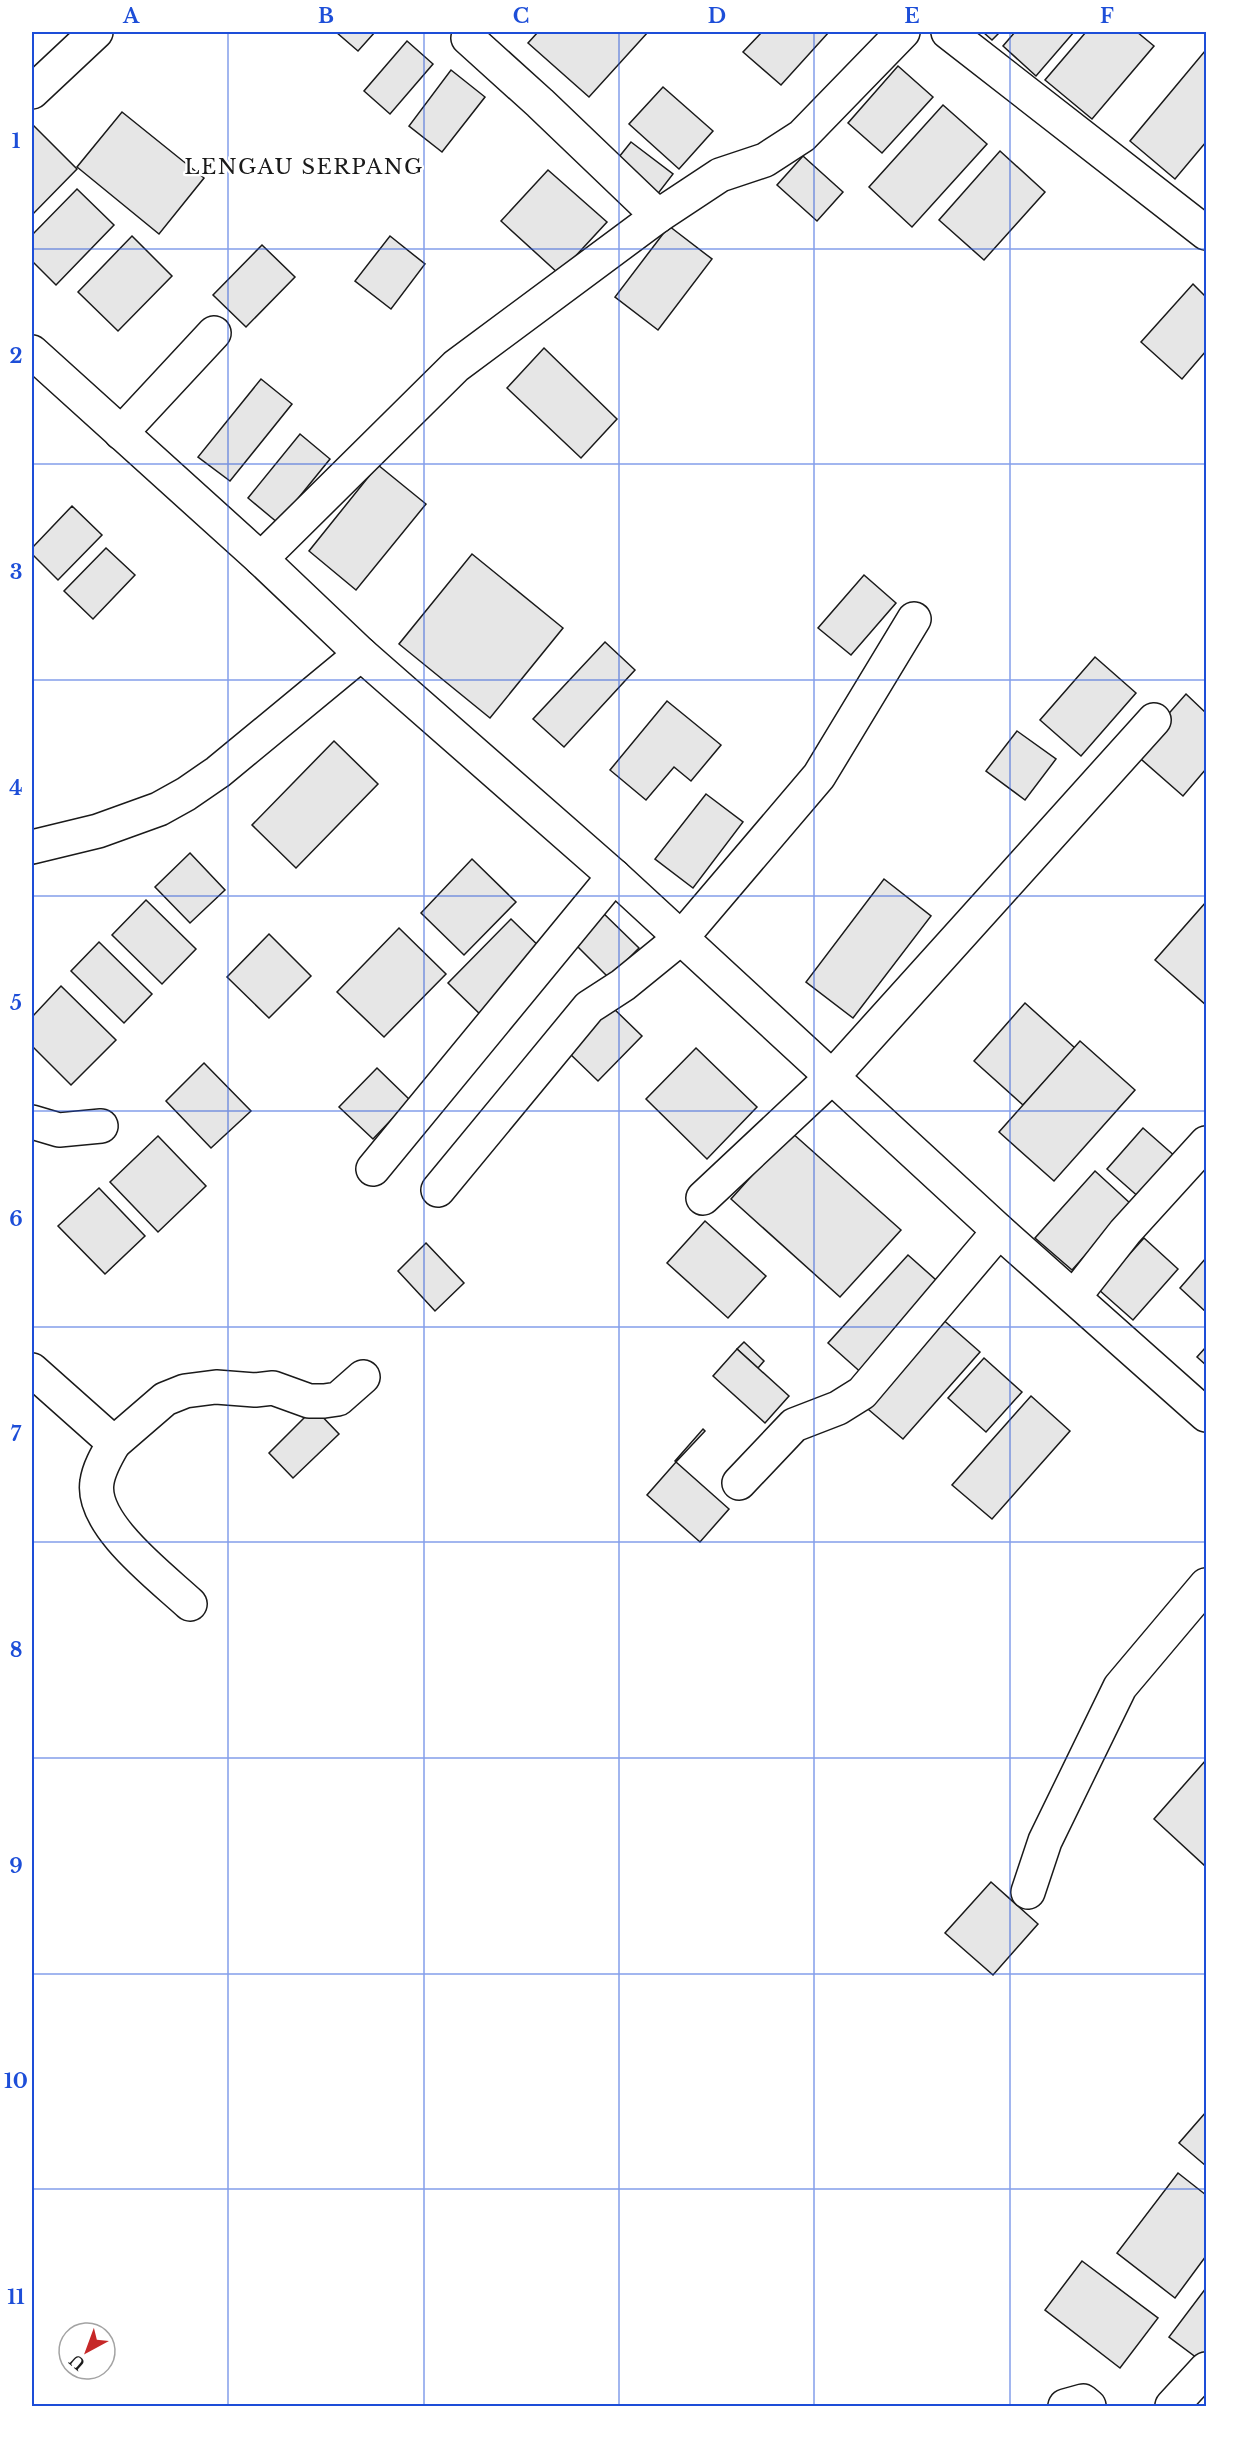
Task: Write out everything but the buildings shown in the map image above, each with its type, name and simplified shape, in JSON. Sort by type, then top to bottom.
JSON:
[{"type":"street","points":[[32,92],[96,32]]},
{"type":"street","points":[[261,559],[456,366],[658,216],[720,175],[765,160],[802,136],[903,32]]},
{"type":"street","points":[[948,32],[1206,233]]},
{"type":"street","points":[[468,38],[658,216]]},
{"type":"street","points":[[121,433],[214,333]]},
{"type":"street","points":[[32,352],[261,559],[361,654],[682,937],[999,1231],[1206,1415]]},
{"type":"street","points":[[438,1190],[589,1007],[623,985],[682,937],[819,776],[914,619]]},
{"type":"street","points":[[32,847],[98,831],[159,809],[186,794],[218,772],[361,654]]},
{"type":"street","points":[[703,1198],[833,1076],[1154,720]]},
{"type":"street","points":[[373,1169],[614,876]]},
{"type":"street","points":[[32,1122],[59,1130],[101,1126]]},
{"type":"street","points":[[1074,1297],[1125,1232],[1206,1143]]},
{"type":"street","points":[[739,1483],[794,1425],[838,1408],[862,1393],[999,1231]]},
{"type":"street","points":[[32,1370],[114,1443]]},
{"type":"street","points":[[190,1604],[112,1529],[98,1504],[97,1483],[102,1464],[114,1443],[165,1399],[185,1391],[216,1387],[255,1390],[273,1388],[309,1401],[338,1400],[363,1377]]},
{"type":"street","points":[[1028,1892],[1045,1841],[1120,1687],[1206,1585]]},
{"type":"street","points":[[1172,2406],[1206,2369]]},
{"type":"street","points":[[1065,2406],[1083,2402],[1089,2406]]},
{"type":"district","name":"LENGAU SERPANG","points":[[304,167]]}]
